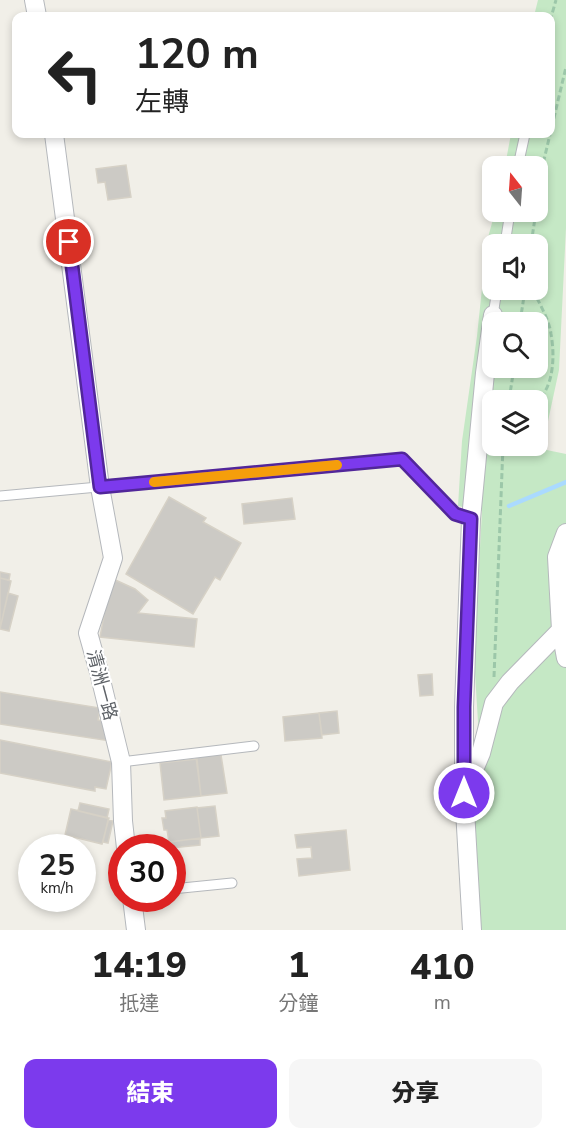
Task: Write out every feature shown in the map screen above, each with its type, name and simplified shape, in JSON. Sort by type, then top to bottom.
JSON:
[{"type":"street","name":"清洲一路","points":[[55,138],[100,487],[113,558],[88,633],[121,762],[124,834]]},
{"type":"street","points":[[472,930],[464,793],[464,707],[471,519],[485,378]]},
{"type":"street","points":[[566,533],[557,557],[561,630],[566,658]]},
{"type":"street","points":[[464,793],[481,753],[494,702],[510,682],[561,630]]},
{"type":"street","points":[[134,912],[136,930]]},
{"type":"lane","points":[[520,156],[524,138]]},
{"type":"lane","points":[[0,496],[402,459],[455,514],[471,519]]},
{"type":"lane","points":[[121,762],[255,746]]},
{"type":"lane","points":[[186,888],[232,883]]},
{"type":"path","points":[[555,113],[566,67]]},
{"type":"path","points":[[545,156],[549,138]]},
{"type":"path","points":[[537,300],[551,333],[553,369],[546,390]]},
{"type":"path","points":[[494,702],[503,456]]},
{"type":"green space","points":[[538,0],[566,0],[566,228],[559,370],[548,421],[548,390],[482,390],[482,456],[548,456],[548,450],[566,454],[566,930],[481,930],[473,794],[478,722],[474,657],[482,511],[458,506],[462,441],[482,288],[482,300],[548,300],[548,234],[489,234],[492,222],[548,222],[548,156],[507,156],[510,138],[555,138],[555,12],[535,12]]},
{"type":"building","points":[[126,165],[131,197],[108,200],[105,182],[98,183],[96,169]]},
{"type":"building","points":[[169,497],[206,518],[203,522],[241,543],[220,580],[215,577],[193,614],[126,574]]},
{"type":"building","points":[[292,498],[295,519],[244,524],[242,504]]},
{"type":"building","points":[[0,572],[10,574],[9,580],[0,578]]},
{"type":"building","points":[[0,578],[11,581],[0,629]]},
{"type":"building","points":[[111,578],[135,589],[148,600],[138,613],[197,619],[194,647],[100,637]]},
{"type":"building","points":[[8,593],[18,596],[9,631],[0,629]]},
{"type":"building","points":[[432,674],[433,695],[420,696],[418,675]]},
{"type":"building","points":[[0,692],[100,708],[98,720],[110,722],[110,741],[0,724]]},
{"type":"building","points":[[337,711],[339,733],[322,735],[319,713]]},
{"type":"building","points":[[319,713],[322,738],[285,741],[283,717]]},
{"type":"building","points":[[0,740],[112,762],[106,789],[95,787],[95,791],[0,773]]},
{"type":"building","points":[[221,755],[227,793],[201,796],[196,757]]},
{"type":"building","points":[[197,759],[201,796],[164,800],[160,763]]},
{"type":"building","points":[[80,803],[109,809],[107,818],[78,811]]},
{"type":"building","points":[[215,806],[219,836],[201,838],[197,808]]},
{"type":"building","points":[[197,807],[201,838],[186,840],[186,834],[168,834],[167,830],[164,830],[162,818],[166,818],[165,811]]},
{"type":"building","points":[[71,809],[109,818],[102,844],[96,843],[96,834],[65,834]]},
{"type":"building","points":[[108,820],[113,821],[110,834],[108,834],[108,843],[103,842]]},
{"type":"building","points":[[346,830],[350,870],[299,876],[297,859],[312,858],[311,847],[297,848],[295,835]]},
{"type":"building","points":[[200,838],[200,845],[186,846],[186,840]]},
{"type":"waterway","points":[[509,506],[566,482]]},
{"type":"slow traffic","points":[[154,482],[337,465]]},
{"type":"route","points":[[69,242],[100,487],[402,459],[455,514],[471,519],[464,707],[464,793]]}]
